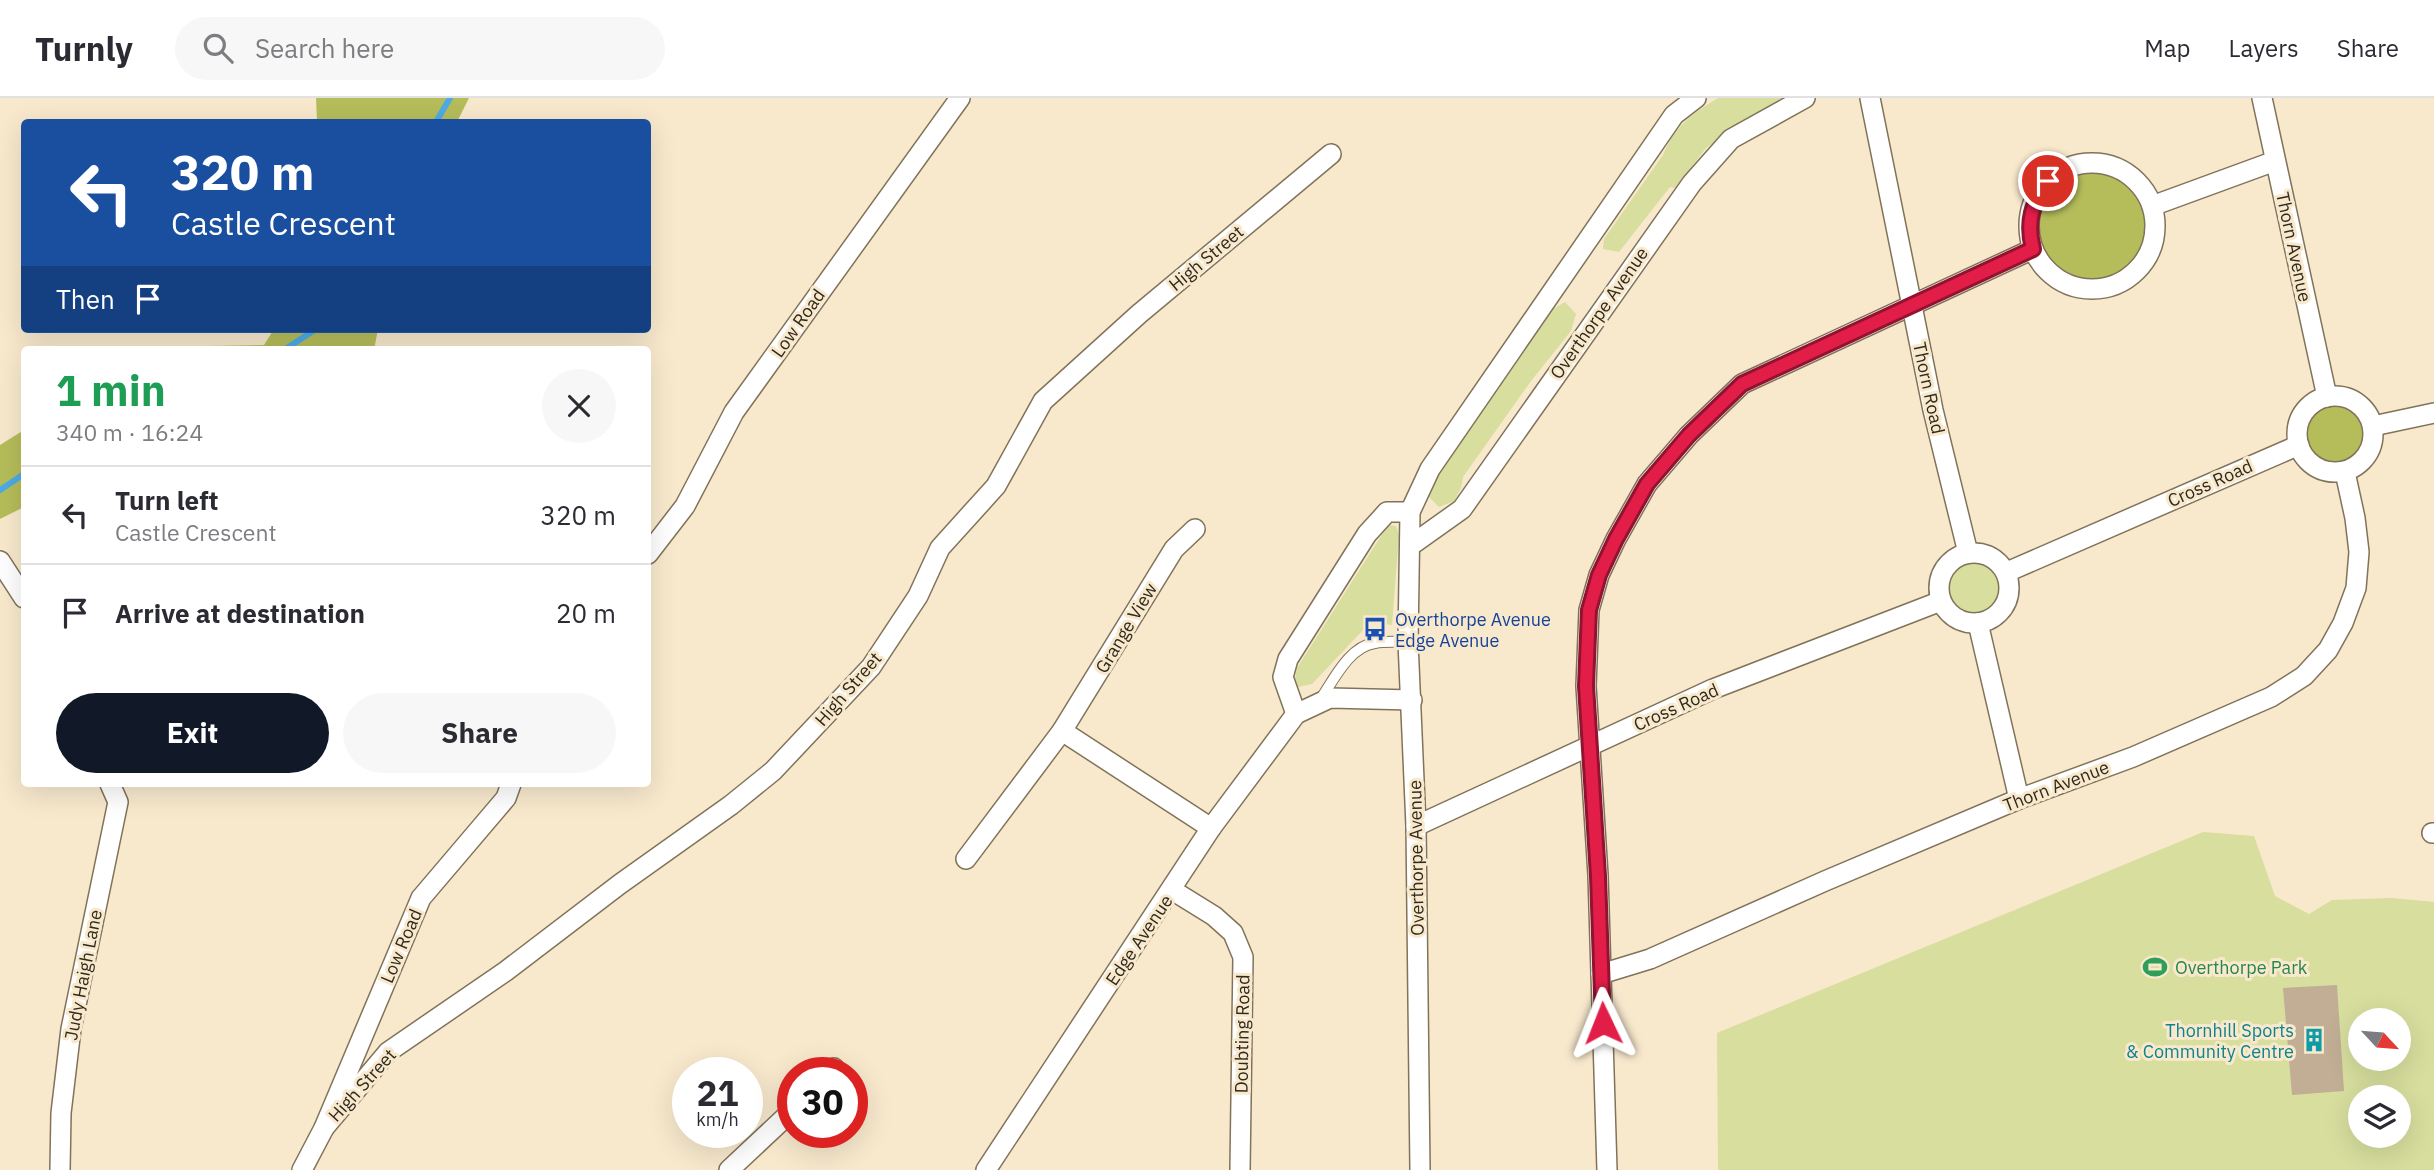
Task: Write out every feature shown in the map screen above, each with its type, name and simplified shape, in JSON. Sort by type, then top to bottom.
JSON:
[{"type":"street","name":"Low Road","points":[[651,550],[685,506],[734,412],[960,98]]},
{"type":"street","name":"Overthorpe Avenue","points":[[1420,1170],[1416,826],[1408,642],[1410,512],[1430,469],[1552,289],[1674,115],[1696,98]]},
{"type":"street","name":"Overthorpe Avenue","points":[[1410,546],[1462,509],[1699,174],[1731,139],[1805,98]]},
{"type":"street","name":"Thorn Road","points":[[1870,98],[1933,410],[1968,553]]},
{"type":"street","name":"Thorn Avenue","points":[[2262,98],[2326,397]]},
{"type":"street","name":"High Street","points":[[324,1128],[388,1052],[506,971],[773,771],[871,667],[918,596],[940,548],[996,486],[1043,401],[1139,314],[1331,154]]},
{"type":"street","points":[[2152,206],[2275,161]]},
{"type":"street","points":[[2096,162],[2118,168],[2135,179],[2152,206],[2155,219],[2152,247],[2143,265],[2128,279],[2110,287],[2087,289],[2068,285],[2047,270],[2033,249],[2029,219],[2035,198],[2048,181],[2070,166],[2096,162]]},
{"type":"street","points":[[1607,1170],[1598,876],[1586,686],[1589,610],[1599,575],[1610,551],[1647,484],[1689,435],[1742,384],[2033,249]]},
{"type":"street","points":[[2344,396],[2354,401],[2364,408],[2373,426],[2371,450],[2358,466],[2345,472],[2327,472],[2316,467],[2306,459],[2299,444],[2298,427],[2301,417],[2313,403],[2326,397],[2344,396]]},
{"type":"street","points":[[2373,426],[2434,413]]},
{"type":"street","name":"Cross Road","points":[[2007,572],[2299,444]]},
{"type":"street","name":"Thorn Avenue","points":[[1601,974],[1650,959],[2019,799],[2133,757],[2271,697],[2304,676],[2333,641],[2343,623],[2356,587],[2359,552],[2345,472]]},
{"type":"street","points":[[1296,714],[1283,677],[1288,659],[1367,534],[1387,512],[1410,512]]},
{"type":"street","name":"Grange View","points":[[966,859],[1062,731],[1174,549],[1195,529]]},
{"type":"street","points":[[1968,553],[1988,555],[1997,560],[2007,572],[2010,587],[2004,607],[1998,615],[1978,623],[1956,618],[1947,611],[1941,601],[1939,580],[1943,571],[1949,562],[1968,553]]},
{"type":"street","points":[[0,561],[21,593]]},
{"type":"street","name":"Cross Road","points":[[1416,826],[1713,689],[1941,601]]},
{"type":"street","points":[[1978,623],[2019,799]]},
{"type":"street","name":"Edge Avenue","points":[[986,1170],[1211,828],[1296,714],[1330,698],[1412,699]]},
{"type":"street","points":[[1062,731],[1211,828]]},
{"type":"street","name":"Judy Haigh Lane","points":[[60,1170],[61,1113],[71,1029],[118,802],[111,787]]},
{"type":"street","name":"Low Road","points":[[324,1128],[421,898],[506,798],[510,787]]},
{"type":"street","name":"Doubting Road","points":[[1172,890],[1214,916],[1233,933],[1243,957],[1240,1170]]},
{"type":"street","points":[[729,1170],[777,1125]]},
{"type":"street","points":[[302,1170],[324,1128]]},
{"type":"lane","points":[[1318,704],[1342,666],[1357,651],[1371,643],[1408,642]]},
{"type":"green space","points":[[316,98],[469,98],[458,119],[317,119]]},
{"type":"green space","points":[[1718,98],[1785,98],[1749,117],[1706,148],[1675,188],[1670,187],[1619,252],[1603,249],[1604,239],[1679,128]]},
{"type":"green space","points":[[2092,163],[2116,168],[2137,181],[2150,202],[2155,226],[2150,250],[2137,271],[2116,284],[2092,289],[2068,284],[2047,271],[2034,250],[2029,226],[2034,202],[2047,181],[2068,168]]},
{"type":"green space","points":[[1565,302],[1576,314],[1571,331],[1531,381],[1463,477],[1454,501],[1439,507],[1427,495],[1437,475],[1553,309]]},
{"type":"green space","points":[[272,333],[377,333],[375,346],[207,346],[264,345]]},
{"type":"green space","points":[[2328,396],[2342,396],[2356,402],[2367,413],[2373,434],[2370,449],[2362,461],[2342,472],[2328,472],[2314,466],[2303,455],[2297,441],[2297,427],[2303,413],[2314,402]]},
{"type":"green space","points":[[21,432],[21,508],[0,519],[0,445]]},
{"type":"green space","points":[[1388,525],[1396,526],[1399,535],[1392,625],[1364,621],[1363,630],[1312,684],[1298,687],[1295,678],[1297,668]]},
{"type":"green space","points":[[1981,553],[1994,559],[2003,568],[2007,574],[2007,602],[1999,613],[1988,621],[1967,623],[1949,613],[1941,602],[1939,581],[1949,563],[1960,555]]},
{"type":"green space","name":"Overthorpe Park","points":[[2203,832],[2254,836],[2275,896],[2309,914],[2332,900],[2392,898],[2434,902],[2434,1170],[1718,1170],[1717,1033]]},
{"type":"building","name":"Thornhill Sports & Community Centre","points":[[2337,985],[2344,1091],[2292,1095],[2283,988]]},
{"type":"waterway","points":[[438,119],[450,98]]},
{"type":"waterway","points":[[290,346],[310,333]]},
{"type":"waterway","points":[[0,490],[21,476]]},
{"type":"place","name":"Overthorpe Avenue Edge Avenue","points":[[1375,629]]},
{"type":"place","name":"Overthorpe Park","points":[[2155,967]]},
{"type":"place","name":"Thornhill Sports & Community Centre","points":[[2314,1040]]},
{"type":"route","points":[[1603,1023],[1598,876],[1586,686],[1589,610],[1599,575],[1616,539],[1647,484],[1689,435],[1742,384],[2033,249],[2029,219],[2035,198],[2048,181]]}]
